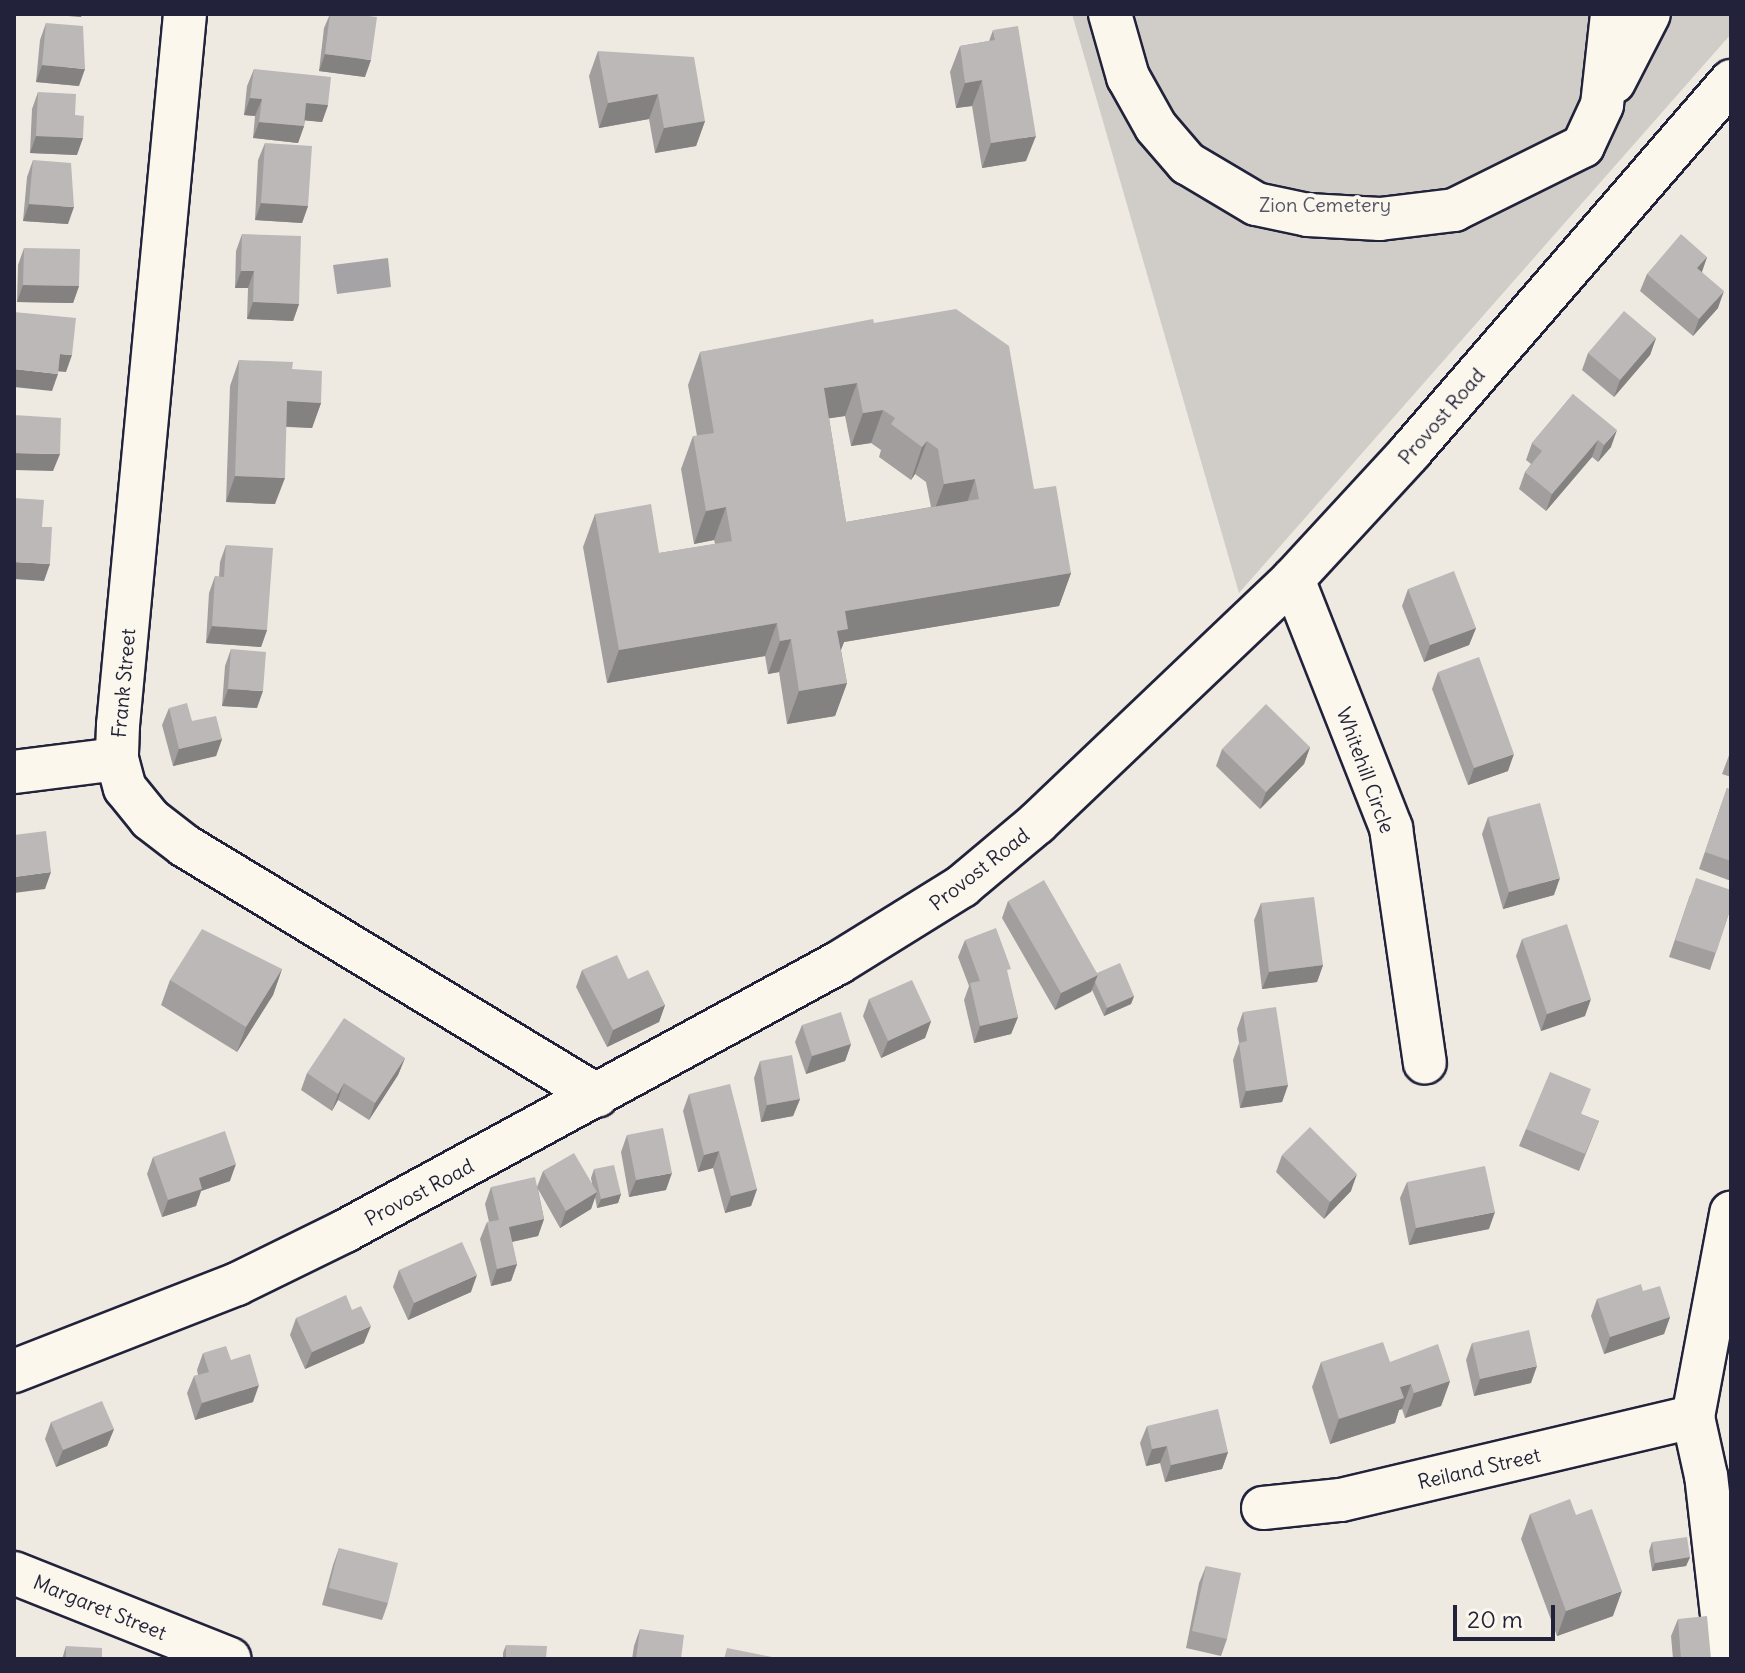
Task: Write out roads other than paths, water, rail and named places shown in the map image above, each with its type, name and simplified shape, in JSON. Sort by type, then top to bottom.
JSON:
[{"type":"street","name":"Frank Street","points":[[185,14],[117,759],[125,788],[150,819],[185,846],[597,1096]]},
{"type":"street","points":[[1110,14],[1128,77],[1156,127],[1187,163],[1256,204],[1308,215],[1380,219],[1454,210],[1583,146],[1649,14]]},
{"type":"street","points":[[1602,105],[1612,14]]},
{"type":"street","name":"Provost Road","points":[[14,1371],[237,1284],[597,1096],[890,934],[962,886],[1037,823],[1293,579],[1410,452],[1731,81]]},
{"type":"street","points":[[1583,146],[1632,195]]},
{"type":"street","name":"Whitehill Circle","points":[[1293,579],[1391,828],[1425,1063]]},
{"type":"street","points":[[14,772],[117,759]]},
{"type":"street","points":[[1727,1659],[1706,1476],[1693,1417],[1731,1213]]},
{"type":"street","name":"Reiland Street","points":[[1263,1508],[1341,1500],[1693,1417]]},
{"type":"street","name":"Margaret Street","points":[[14,1573],[230,1659]]},
{"type":"park label","name":"Zion Cemetery","points":[[1325,204]]}]
